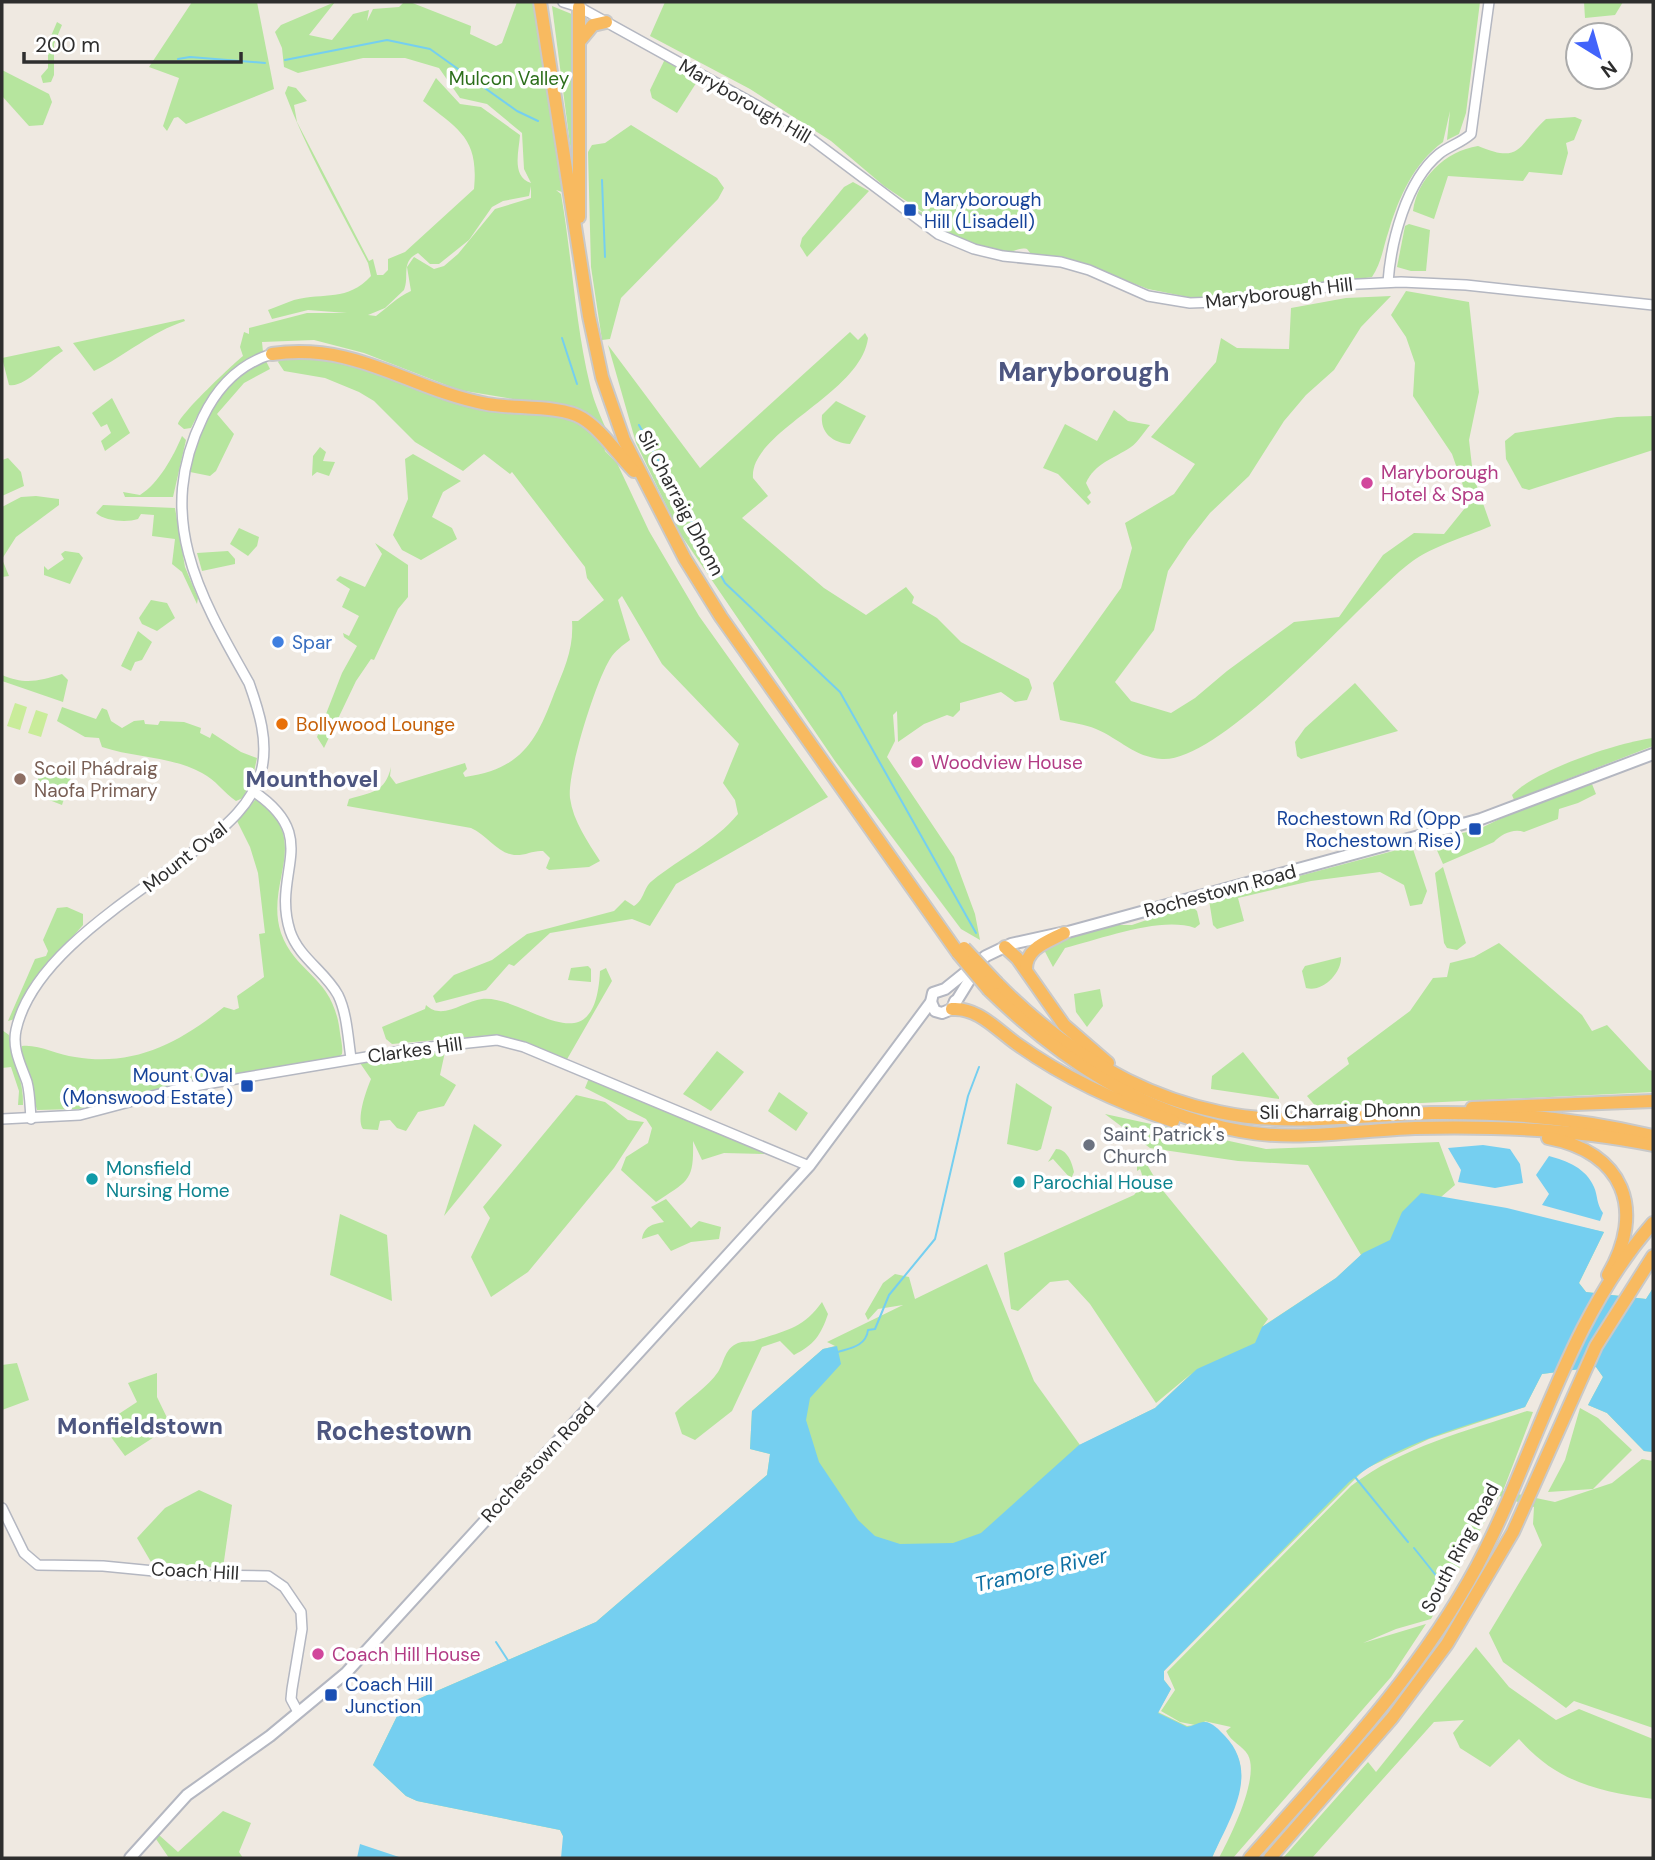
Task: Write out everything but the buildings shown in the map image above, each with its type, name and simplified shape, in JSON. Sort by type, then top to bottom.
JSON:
[{"type":"highway","name":"Sli Charraig Dhonn","points":[[540,2],[579,253],[603,377],[624,440],[641,478],[721,617],[859,816],[961,950],[1031,1031],[1105,1083],[1179,1115],[1239,1131],[1276,1134],[1489,1129]]},
{"type":"highway","points":[[579,7],[579,253]]},
{"type":"highway","points":[[579,42],[593,25],[606,22]]},
{"type":"highway","points":[[272,354],[310,351],[336,353],[445,393],[486,404],[573,414],[592,426],[641,478]]},
{"type":"highway","points":[[1026,969],[1029,954],[1035,948],[1064,933]]},
{"type":"highway","points":[[1008,950],[1026,969],[1064,1025],[1097,1056],[1148,1091]]},
{"type":"highway","name":"Sli Charraig Dhonn","points":[[993,987],[1066,1046],[1148,1091],[1221,1113],[1277,1118],[1434,1113]]},
{"type":"highway","points":[[953,1007],[979,1015],[1047,1066],[1127,1106],[1178,1122],[1239,1131]]},
{"type":"highway","points":[[1434,1113],[1485,1107],[1653,1101]]},
{"type":"highway","points":[[1434,1113],[1574,1122],[1653,1136]]},
{"type":"highway","points":[[1489,1129],[1541,1130],[1653,1145]]},
{"type":"highway","points":[[1489,1129],[1566,1142],[1588,1151],[1618,1180],[1625,1199],[1626,1232],[1600,1294]]},
{"type":"highway","points":[[1600,1294],[1653,1223]]},
{"type":"highway","name":"South Ring Road","points":[[1270,1858],[1392,1718],[1447,1644],[1518,1522],[1583,1371],[1628,1292],[1653,1256]]},
{"type":"highway","name":"South Ring Road","points":[[1250,1858],[1382,1707],[1457,1602],[1509,1497],[1560,1374],[1600,1294]]},
{"type":"main road","name":"Rochestown Road","points":[[945,989],[986,956],[1008,950],[1038,936],[1064,933],[1481,819],[1653,754]]},
{"type":"main road","name":"Rochestown Road","points":[[953,1007],[970,979],[1008,950]]},
{"type":"main road","points":[[945,989],[952,993],[953,1007],[938,1012],[930,1002],[935,991],[945,989]]},
{"type":"main road","name":"Rochestown Road","points":[[130,1858],[187,1795],[298,1713],[346,1673],[809,1166],[930,1002]]},
{"type":"main road","name":"Rochestown Road","points":[[911,1030],[938,1012]]},
{"type":"street","name":"Maryborough Hill","points":[[563,2],[579,7],[794,126],[938,234],[974,249],[1003,256],[1061,262],[1089,270],[1148,296],[1189,303],[1242,301],[1338,285],[1388,282],[1466,285],[1653,305]]},
{"type":"street","points":[[1388,282],[1400,226],[1422,175],[1440,153],[1461,144],[1471,134],[1489,2]]},
{"type":"street","name":"Mount Oval","points":[[32,1119],[29,1090],[19,1063],[15,1039],[24,1011],[38,985],[83,933],[222,830],[253,792],[262,764],[264,737],[260,716],[249,683],[193,575],[183,530],[181,500],[191,444],[218,391],[247,365],[272,354]]},
{"type":"street","points":[[253,792],[274,805],[288,827],[291,842],[285,906],[289,928],[302,954],[339,996],[351,1058]]},
{"type":"street","name":"Clarkes Hill","points":[[2,1119],[80,1115],[182,1088],[219,1084],[351,1058],[497,1040],[524,1047],[809,1166]]},
{"type":"street","name":"Coach Hill","points":[[2,1507],[24,1553],[38,1565],[103,1566],[195,1575],[268,1576],[284,1587],[301,1612],[302,1629],[291,1699],[298,1713]]},
{"type":"green space","points":[[192,2],[257,2],[274,89],[186,124],[178,117],[174,118],[167,131],[163,126],[179,78],[149,67]]},
{"type":"green space","name":"Mulcon Valley","points":[[335,2],[309,35],[332,40],[353,14],[369,10],[367,21],[373,9],[399,7],[404,2],[410,2],[471,26],[470,34],[496,46],[502,43],[517,2],[535,2],[562,192],[556,190],[561,194],[585,362],[592,392],[611,441],[548,405],[459,390],[364,353],[314,340],[262,342],[263,352],[228,373],[211,393],[191,428],[184,429],[178,424],[197,400],[243,356],[240,347],[244,332],[249,334],[249,328],[307,313],[347,313],[308,310],[272,319],[268,310],[294,300],[344,293],[353,290],[371,276],[368,263],[303,137],[285,93],[288,86],[296,88],[307,101],[294,105],[297,122],[369,261],[373,259],[377,275],[383,275],[388,270],[388,259],[405,252],[474,189],[475,172],[470,146],[456,128],[423,101],[436,78],[460,104],[481,107],[520,135],[518,169],[525,180],[531,183],[524,169],[522,133],[487,104],[460,98],[439,68],[405,58],[363,58],[298,73],[284,67],[282,48],[275,32],[281,25]],"holes":[[[531,186],[531,198],[495,209],[458,254],[444,266],[434,269],[414,257],[407,267],[412,257],[418,253],[430,264],[439,264],[469,240],[492,207],[503,201],[529,196]],[[407,267],[411,291],[376,316],[368,315],[385,308],[404,290]]]},
{"type":"green space","points":[[665,2],[1480,2],[1466,113],[1459,134],[1447,140],[1450,111],[1443,142],[1416,170],[1403,193],[1372,277],[1240,297],[1198,299],[1148,289],[1070,259],[1031,254],[1027,249],[1007,251],[983,247],[957,239],[934,227],[917,210],[927,215],[884,186],[831,141],[750,89],[650,36]]},
{"type":"green space","points":[[1584,2],[1623,2],[1615,15],[1585,18]]},
{"type":"green space","points":[[552,6],[579,17],[573,167]]},
{"type":"green space","points":[[57,22],[62,25],[54,44],[54,75],[51,82],[43,83],[41,76],[48,68],[48,43]]},
{"type":"green space","points":[[666,57],[700,77],[677,113],[652,98],[650,90]]},
{"type":"green space","points":[[2,70],[49,94],[52,102],[43,125],[29,126],[2,96]]},
{"type":"green space","points":[[1575,117],[1582,120],[1574,140],[1566,143],[1568,153],[1562,175],[1529,172],[1523,181],[1448,176],[1434,219],[1413,211],[1420,188],[1427,178],[1444,160],[1454,154],[1478,146],[1504,153],[1512,152],[1524,144],[1546,119]]},
{"type":"green space","points":[[631,125],[717,178],[724,188],[718,199],[621,298],[610,339],[602,340],[591,267],[588,152],[592,145],[605,143]]},
{"type":"green space","points":[[853,182],[869,191],[807,257],[800,246],[802,238],[844,187]]},
{"type":"green space","points":[[1409,224],[1430,230],[1426,271],[1397,267],[1405,226]]},
{"type":"green space","points":[[1406,291],[1469,302],[1479,392],[1469,440],[1473,475],[1491,526],[1435,548],[1414,560],[1252,711],[1187,754],[1162,759],[1152,758],[1096,729],[1060,720],[1053,683],[1121,588],[1132,548],[1125,523],[1174,494],[1195,464],[1151,437],[1216,362],[1221,338],[1237,348],[1289,349],[1291,308],[1346,298],[1391,296],[1361,327],[1334,370],[1306,395],[1284,421],[1249,476],[1210,513],[1168,571],[1154,630],[1115,682],[1131,701],[1171,713],[1195,698],[1294,622],[1339,617],[1383,555],[1414,533],[1444,534],[1469,503],[1452,454],[1413,396],[1415,363],[1406,337],[1391,315]]},
{"type":"green space","points":[[184,319],[185,321],[161,331],[94,371],[73,343]]},
{"type":"green space","points":[[850,332],[858,340],[865,333],[868,338],[861,358],[847,377],[768,445],[757,461],[753,478],[768,496],[742,518],[824,588],[866,615],[906,587],[914,597],[912,603],[937,618],[961,642],[1029,679],[1032,688],[1027,700],[1015,702],[1001,692],[960,703],[960,710],[953,717],[947,715],[924,724],[898,742],[897,711],[893,715],[895,741],[887,757],[954,857],[975,914],[980,940],[961,929],[835,761],[679,532],[636,443],[608,345],[700,468]]},
{"type":"green space","points":[[59,346],[63,351],[22,382],[9,385],[2,358]]},
{"type":"green space","points":[[309,356],[367,368],[440,398],[487,409],[557,414],[583,424],[603,442],[605,451],[617,463],[649,531],[699,616],[828,797],[676,884],[650,926],[632,919],[550,933],[514,966],[509,964],[486,990],[436,1003],[433,996],[454,975],[492,960],[527,934],[614,911],[625,900],[634,906],[638,903],[652,881],[708,842],[738,814],[735,800],[723,783],[739,744],[662,664],[622,596],[618,600],[630,640],[612,656],[597,686],[570,785],[574,815],[600,861],[589,867],[549,870],[546,868],[550,858],[543,851],[508,854],[471,828],[347,806],[349,799],[381,787],[391,767],[390,776],[396,784],[465,763],[465,777],[484,773],[513,760],[533,739],[547,711],[568,659],[572,621],[578,621],[604,600],[587,578],[585,567],[512,472],[510,474],[484,454],[463,471],[415,442],[374,401],[359,392],[325,378],[284,371],[278,362],[280,359]]},
{"type":"green space","points":[[266,361],[270,369],[244,383],[217,414],[234,434],[216,471],[210,476],[190,472],[199,437],[214,406],[236,379]]},
{"type":"green space","points":[[112,398],[130,433],[105,451],[101,441],[111,433],[107,424],[101,427],[92,413]]},
{"type":"green space","points":[[836,401],[866,416],[850,444],[833,439],[823,427],[822,415]]},
{"type":"green space","points":[[1114,410],[1128,421],[1150,425],[1134,445],[1099,466],[1090,476],[1086,483],[1091,493],[1087,497],[1091,502],[1088,505],[1058,474],[1043,468],[1065,424],[1097,441]]},
{"type":"green space","points":[[1653,416],[1653,450],[1529,490],[1522,488],[1506,459],[1505,441],[1515,433],[1617,417]]},
{"type":"green space","points":[[182,436],[186,440],[173,497],[125,497],[123,492],[140,495],[153,484],[170,461]]},
{"type":"green space","points":[[320,447],[326,452],[323,461],[335,462],[329,476],[317,472],[312,476],[313,456]]},
{"type":"green space","points":[[413,454],[461,481],[443,492],[432,517],[452,528],[457,539],[421,560],[402,550],[393,535],[408,499],[405,459]]},
{"type":"green space","points":[[8,458],[21,472],[24,486],[2,496],[2,460]]},
{"type":"green space","points":[[21,497],[59,499],[59,505],[16,537],[2,559],[2,507]]},
{"type":"green space","points":[[103,505],[175,508],[185,567],[198,598],[197,604],[182,572],[172,564],[175,539],[152,536],[154,515],[141,514],[138,519],[128,521],[110,519],[96,513]]},
{"type":"green space","points":[[239,528],[259,537],[257,546],[248,556],[230,544]]},
{"type":"green space","points":[[375,543],[408,565],[408,597],[398,609],[374,660],[371,659],[356,681],[324,748],[317,737],[342,673],[357,646],[344,637],[343,633],[349,636],[359,616],[342,607],[350,589],[336,580],[340,576],[365,587],[382,554]]},
{"type":"green space","points":[[65,551],[79,553],[83,558],[70,584],[44,575],[44,566],[48,570],[64,559],[61,554]]},
{"type":"green space","points":[[228,551],[235,559],[235,564],[202,571],[197,553]]},
{"type":"green space","points":[[2,559],[9,576],[2,577]]},
{"type":"green space","points":[[151,600],[167,603],[175,618],[157,631],[142,624],[139,618]]},
{"type":"green space","points":[[138,631],[152,642],[142,660],[135,662],[131,671],[121,666]]},
{"type":"green space","points":[[62,674],[68,680],[63,702],[2,681],[2,675],[32,681]]},
{"type":"green space","points":[[1355,683],[1398,731],[1301,759],[1297,756],[1295,742],[1305,728]]},
{"type":"green space","points":[[15,703],[27,707],[20,730],[7,726]]},
{"type":"green space","points":[[62,707],[96,719],[102,708],[107,710],[111,721],[122,728],[134,721],[144,720],[145,724],[158,725],[160,721],[184,722],[201,728],[200,733],[210,738],[212,733],[241,752],[257,758],[253,776],[243,798],[236,801],[212,779],[190,767],[102,747],[99,738],[85,737],[57,721]]},
{"type":"green space","points":[[36,710],[48,714],[41,737],[28,733]]},
{"type":"green space","points":[[1653,738],[1653,746],[1514,800],[1512,795],[1523,786],[1558,767],[1600,751]]},
{"type":"green space","points":[[42,764],[72,774],[62,805],[34,794]]},
{"type":"green space","points":[[1592,784],[1596,794],[1559,809],[1558,819],[1524,832],[1516,831],[1500,836],[1494,842],[1443,864],[1432,839],[1477,830],[1516,811]]},
{"type":"green space","points":[[256,799],[273,814],[282,830],[285,846],[277,914],[281,933],[296,958],[323,987],[330,999],[336,1014],[342,1054],[339,1057],[185,1085],[79,1109],[37,1110],[22,1046],[96,1059],[136,1055],[173,1041],[224,1007],[234,1010],[239,1008],[237,996],[264,977],[259,934],[265,933],[258,873],[250,847],[237,821]]},
{"type":"green space","points":[[1412,846],[1427,891],[1422,904],[1410,906],[1404,885],[1380,872],[1311,881],[1238,898],[1244,921],[1217,929],[1213,925],[1209,900]]},
{"type":"green space","points":[[1443,867],[1466,943],[1457,950],[1447,948],[1444,943],[1435,873]]},
{"type":"green space","points":[[1191,905],[1197,911],[1200,924],[1195,928],[1181,925],[1148,927],[1065,948],[1053,967],[1042,946],[1115,925],[1132,925]]},
{"type":"green space","points":[[67,907],[83,914],[83,925],[37,977],[15,1019],[8,1021],[35,959],[46,956],[48,951],[43,940],[57,908]]},
{"type":"green space","points":[[1499,943],[1582,1015],[1592,1031],[1607,1025],[1649,1070],[1653,1071],[1653,1092],[1317,1108],[1307,1096],[1349,1064],[1347,1058],[1410,1011],[1433,978],[1447,977],[1450,963],[1474,957]]},
{"type":"green space","points":[[1341,957],[1338,969],[1330,980],[1318,988],[1306,988],[1302,971],[1305,966]]},
{"type":"green space","points":[[588,966],[591,969],[591,982],[568,980],[571,968]]},
{"type":"green space","points":[[606,968],[612,981],[566,1061],[519,1041],[491,1035],[392,1044],[386,1039],[382,1027],[425,1009],[426,1005],[432,1009],[446,1011],[482,999],[500,1001],[556,1021],[572,1023],[586,1017],[595,1001],[600,971]]},
{"type":"green space","points":[[1100,989],[1103,1006],[1087,1027],[1076,1012],[1074,994]]},
{"type":"green space","points":[[2,1030],[9,1035],[20,1079],[23,1105],[18,1105],[19,1091],[11,1067],[2,1068]]},
{"type":"green space","points":[[430,1050],[445,1052],[440,1075],[456,1085],[444,1106],[418,1112],[406,1131],[397,1128],[390,1120],[380,1121],[378,1130],[363,1129],[361,1112],[371,1079],[360,1063]]},
{"type":"green space","points":[[717,1051],[744,1072],[711,1111],[683,1094]]},
{"type":"green space","points":[[1243,1052],[1279,1099],[1211,1089],[1212,1076]]},
{"type":"green space","points":[[589,1078],[766,1154],[724,1153],[702,1160],[693,1141],[692,1164],[687,1178],[656,1202],[621,1170],[626,1157],[648,1143],[652,1128],[646,1119],[585,1088]]},
{"type":"green space","points":[[1016,1083],[1052,1107],[1041,1149],[1037,1151],[1007,1144]]},
{"type":"green space","points":[[779,1092],[808,1113],[796,1131],[768,1111]]},
{"type":"green space","points":[[576,1095],[605,1102],[628,1120],[644,1122],[614,1168],[528,1272],[491,1297],[471,1257],[490,1218],[483,1207]]},
{"type":"green space","points":[[1105,1114],[1266,1149],[1439,1142],[1455,1185],[1441,1197],[1604,1232],[1579,1283],[1586,1292],[1646,1299],[1653,1288],[1653,1452],[1644,1451],[1607,1413],[1588,1405],[1603,1377],[1596,1367],[1542,1374],[1525,1407],[1429,1439],[1365,1469],[1164,1671],[1164,1680],[1171,1689],[1158,1712],[1187,1726],[1195,1725],[1180,1722],[1161,1711],[1175,1690],[1167,1672],[1351,1486],[1413,1450],[1527,1411],[1533,1412],[1503,1491],[1555,1502],[1612,1483],[1642,1459],[1653,1461],[1653,1728],[1574,1701],[1566,1708],[1503,1662],[1489,1633],[1542,1545],[1533,1524],[1534,1507],[1499,1496],[1431,1619],[1396,1629],[1363,1643],[1426,1624],[1391,1677],[1233,1858],[1219,1858],[1242,1807],[1251,1765],[1246,1752],[1226,1731],[1231,1727],[1204,1721],[1223,1736],[1235,1751],[1241,1767],[1237,1800],[1212,1858],[563,1836],[560,1830],[417,1801],[406,1796],[373,1765],[402,1706],[596,1622],[767,1475],[770,1454],[750,1449],[752,1411],[823,1349],[835,1346],[827,1342],[903,1305],[878,1309],[868,1320],[865,1314],[883,1283],[895,1274],[909,1277],[915,1299],[987,1264],[1034,1381],[1080,1445],[1155,1408],[1192,1373],[1156,1403],[1090,1304],[1068,1280],[1050,1282],[1018,1311],[1011,1309],[1004,1253],[1134,1195],[1142,1180],[1140,1169],[1137,1171],[1137,1162],[1145,1161],[1160,1187],[1268,1319],[1263,1326],[1336,1278],[1361,1255],[1308,1165],[1238,1161],[1150,1148]]},
{"type":"green space","points":[[474,1124],[502,1145],[444,1216]]},
{"type":"green space","points":[[1056,1149],[1063,1151],[1070,1160],[1074,1172],[1071,1179],[1053,1159],[1048,1162]]},
{"type":"green space","points":[[666,1199],[691,1228],[699,1221],[721,1227],[719,1239],[691,1242],[671,1251],[658,1234],[642,1239],[647,1228],[664,1222],[651,1207]]},
{"type":"green space","points":[[340,1214],[387,1235],[392,1301],[330,1275]]},
{"type":"green space","points":[[822,1302],[828,1314],[823,1328],[812,1343],[794,1355],[780,1341],[762,1347],[732,1411],[695,1440],[682,1434],[675,1413],[714,1377],[730,1349],[738,1343],[754,1341],[800,1324]]},
{"type":"green space","points":[[17,1363],[29,1400],[2,1410],[2,1365]]},
{"type":"green space","points":[[157,1373],[157,1397],[171,1426],[125,1456],[102,1425],[137,1402],[128,1383]]},
{"type":"green space","points":[[1580,1408],[1598,1418],[1632,1450],[1593,1489],[1548,1492],[1565,1460]]},
{"type":"green space","points":[[199,1490],[232,1505],[223,1568],[151,1562],[137,1538],[165,1508]]},
{"type":"green space","points":[[1476,1647],[1509,1687],[1556,1720],[1579,1709],[1653,1739],[1653,1799],[1597,1788],[1564,1775],[1534,1754],[1519,1739],[1490,1767],[1460,1748],[1453,1733],[1464,1720],[1434,1722],[1312,1858],[1283,1858],[1368,1762],[1376,1772]]},
{"type":"green space","points":[[223,1811],[251,1823],[239,1852],[243,1858],[169,1858],[156,1839],[159,1835],[178,1852]]},
{"type":"water","points":[[1483,1145],[1510,1149],[1520,1164],[1523,1183],[1495,1188],[1458,1182],[1461,1170],[1448,1148]]},
{"type":"water","points":[[1549,1156],[1575,1166],[1591,1180],[1603,1213],[1600,1221],[1542,1205],[1549,1194],[1536,1175]]},
{"type":"water","name":"Tramore River","points":[[1421,1193],[1507,1208],[1604,1232],[1579,1283],[1586,1292],[1646,1299],[1653,1288],[1653,1452],[1644,1451],[1607,1413],[1588,1405],[1603,1377],[1596,1367],[1542,1374],[1525,1407],[1411,1446],[1368,1468],[1349,1482],[1164,1671],[1164,1680],[1171,1689],[1158,1713],[1187,1727],[1203,1722],[1212,1724],[1225,1736],[1241,1766],[1238,1797],[1212,1858],[561,1858],[563,1836],[560,1830],[417,1801],[406,1796],[373,1765],[402,1706],[596,1622],[767,1475],[770,1454],[750,1449],[752,1411],[823,1349],[837,1346],[841,1364],[810,1398],[806,1420],[819,1462],[858,1520],[875,1536],[900,1544],[953,1543],[981,1533],[1079,1445],[1155,1408],[1197,1369],[1255,1343],[1262,1327],[1336,1278],[1363,1253],[1390,1240],[1402,1212]]},
{"type":"water","points":[[360,1844],[402,1858],[357,1858]]},
{"type":"waterway","points":[[285,60],[387,40],[430,49],[517,111],[538,121]]},
{"type":"waterway","points":[[178,59],[190,57],[265,63]]},
{"type":"waterway","points":[[602,180],[605,257]]},
{"type":"waterway","points":[[562,338],[577,384]]},
{"type":"waterway","points":[[639,425],[725,583],[840,692],[976,933]]},
{"type":"waterway","points":[[838,1352],[857,1346],[864,1340],[868,1330],[875,1329],[889,1295],[935,1239],[968,1096],[979,1067]]},
{"type":"waterway","points":[[1355,1477],[1408,1542]]},
{"type":"waterway","points":[[1414,1548],[1438,1578]]},
{"type":"waterway","points":[[496,1642],[509,1662]]},
{"type":"place","name":"Maryborough Hill (Lisadell)","points":[[910,210]]},
{"type":"place","name":"Maryborough Hotel & Spa","points":[[1367,483]]},
{"type":"place","name":"Spar","points":[[278,642]]},
{"type":"place","name":"Bollywood Lounge","points":[[282,724]]},
{"type":"place","name":"Woodview House","points":[[917,762]]},
{"type":"place","name":"Scoil Phádraig Naofa Primary","points":[[20,779]]},
{"type":"place","name":"Rochestown Rd (Opp Rochestown Rise)","points":[[1475,829]]},
{"type":"place","name":"Mount Oval (Monswood Estate)","points":[[247,1086]]},
{"type":"place","name":"Saint Patrick's Church","points":[[1089,1145]]},
{"type":"place","name":"Monsfield Nursing Home","points":[[92,1179]]},
{"type":"place","name":"Parochial House","points":[[1019,1182]]},
{"type":"place","name":"Coach Hill House","points":[[318,1654]]},
{"type":"place","name":"Coach Hill Junction","points":[[331,1695]]},
{"type":"district","name":"Maryborough","points":[[1084,372]]},
{"type":"district","name":"Mounthovel","points":[[312,779]]},
{"type":"district","name":"Monfieldstown","points":[[140,1426]]},
{"type":"district","name":"Rochestown","points":[[394,1431]]}]
